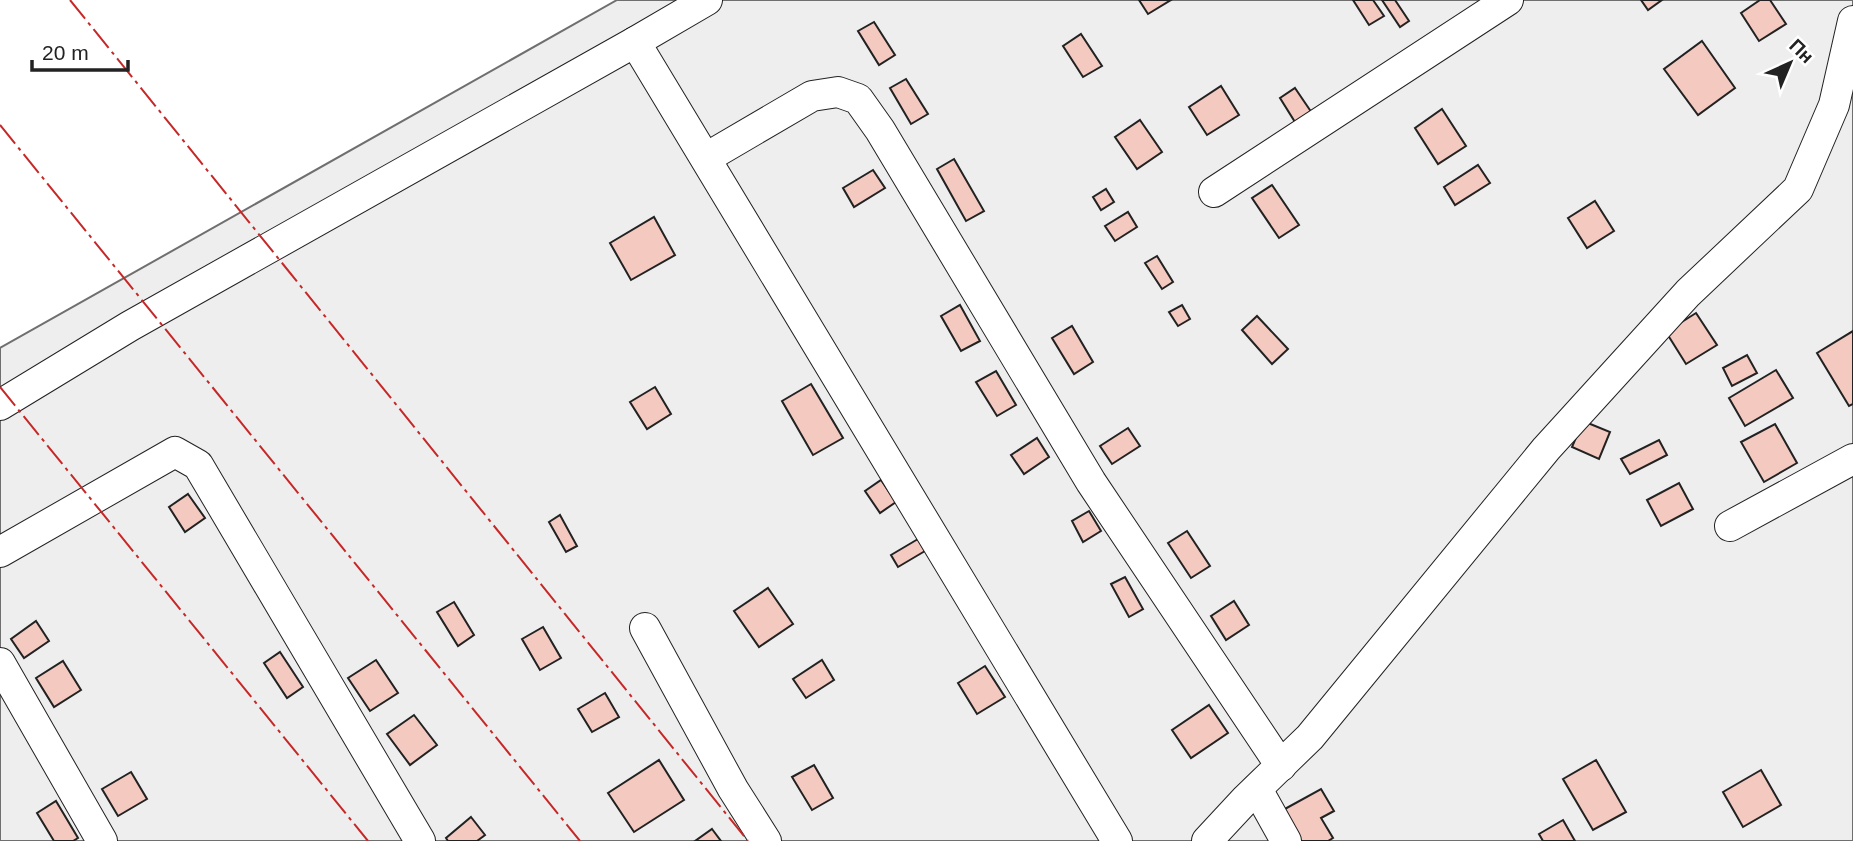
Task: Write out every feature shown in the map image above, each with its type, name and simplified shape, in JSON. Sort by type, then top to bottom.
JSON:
[{"type":"street","points":[[0,405],[130,326],[707,0]]},
{"type":"street","points":[[1214,192],[1508,0]]},
{"type":"street","points":[[1207,841],[1310,737],[1555,439],[1688,293],[1798,189],[1834,105],[1853,21]]},
{"type":"street","points":[[635,42],[1117,841]]},
{"type":"street","points":[[706,158],[812,96],[838,92],[859,99],[1091,482],[1281,766]]},
{"type":"street","points":[[0,552],[175,452],[198,465],[420,841]]},
{"type":"street","points":[[1730,526],[1853,459]]},
{"type":"street","points":[[645,628],[733,789],[766,841]]},
{"type":"street","points":[[0,663],[102,841]]},
{"type":"street","points":[[1257,789],[1286,841]]},
{"type":"shaded area","points":[[617,0],[1853,0],[1853,841],[0,841],[0,348]]},
{"type":"building","points":[[1139,0],[1171,0],[1148,14]]},
{"type":"building","points":[[1353,0],[1373,0],[1384,16],[1369,25]]},
{"type":"building","points":[[1382,0],[1395,0],[1409,21],[1400,27]]},
{"type":"building","points":[[1641,0],[1662,0],[1648,10]]},
{"type":"building","points":[[1760,0],[1770,0],[1786,24],[1759,41],[1741,13]]},
{"type":"building","points":[[874,22],[895,55],[879,65],[858,31]]},
{"type":"building","points":[[1081,34],[1102,66],[1083,77],[1063,46]]},
{"type":"building","points":[[1702,41],[1735,88],[1698,115],[1664,69]]},
{"type":"building","points":[[906,79],[928,114],[911,124],[890,88]]},
{"type":"building","points":[[1221,86],[1239,115],[1207,135],[1189,107]]},
{"type":"building","points":[[1295,88],[1316,119],[1300,130],[1280,98]]},
{"type":"building","points":[[1442,109],[1466,146],[1438,164],[1415,128]]},
{"type":"building","points":[[1140,120],[1162,152],[1137,169],[1115,137]]},
{"type":"building","points":[[954,159],[984,211],[966,221],[937,169]]},
{"type":"building","points":[[1478,165],[1490,183],[1455,205],[1444,187]]},
{"type":"building","points":[[873,170],[885,188],[854,207],[843,188]]},
{"type":"building","points":[[1272,185],[1299,225],[1279,238],[1252,198]]},
{"type":"building","points":[[1106,189],[1114,202],[1101,210],[1093,197]]},
{"type":"building","points":[[1595,201],[1614,231],[1587,248],[1568,218]]},
{"type":"building","points":[[1128,212],[1137,227],[1115,241],[1105,226]]},
{"type":"building","points":[[654,217],[675,255],[631,280],[610,243]]},
{"type":"building","points":[[1157,256],[1173,282],[1162,289],[1145,263]]},
{"type":"building","points":[[960,305],[980,341],[961,351],[941,316]]},
{"type":"building","points":[[1182,305],[1190,319],[1178,326],[1169,312]]},
{"type":"building","points":[[1696,313],[1717,345],[1686,364],[1666,332]]},
{"type":"building","points":[[1257,316],[1288,349],[1272,364],[1242,330]]},
{"type":"building","points":[[1072,326],[1093,362],[1074,374],[1052,338]]},
{"type":"building","points":[[1853,331],[1853,404],[1849,406],[1817,353]]},
{"type":"building","points":[[1747,355],[1757,373],[1732,386],[1723,368]]},
{"type":"building","points":[[1776,370],[1793,398],[1745,426],[1729,398]]},
{"type":"building","points":[[996,371],[1016,405],[997,416],[976,382]]},
{"type":"building","points":[[811,384],[843,438],[813,455],[782,401]]},
{"type":"building","points":[[655,387],[671,414],[647,429],[630,402]]},
{"type":"building","points":[[1583,421],[1610,432],[1599,459],[1572,447]]},
{"type":"building","points":[[1775,424],[1797,463],[1764,482],[1741,442]]},
{"type":"building","points":[[1128,428],[1140,446],[1112,464],[1100,446]]},
{"type":"building","points":[[1037,438],[1049,457],[1024,474],[1011,455]]},
{"type":"building","points":[[1659,440],[1667,455],[1630,474],[1621,459]]},
{"type":"building","points":[[881,480],[896,502],[880,513],[865,491]]},
{"type":"building","points":[[1679,483],[1693,509],[1661,526],[1647,500]]},
{"type":"building","points":[[188,494],[205,518],[185,532],[169,507]]},
{"type":"building","points":[[1089,511],[1101,531],[1083,542],[1072,521]]},
{"type":"building","points":[[560,515],[577,546],[566,552],[549,522]]},
{"type":"building","points":[[1187,531],[1210,566],[1191,578],[1168,543]]},
{"type":"building","points":[[918,539],[925,551],[898,567],[891,555]]},
{"type":"building","points":[[1125,577],[1143,609],[1129,617],[1111,584]]},
{"type":"building","points":[[768,588],[793,624],[759,647],[734,611]]},
{"type":"building","points":[[1234,601],[1249,625],[1226,640],[1211,616]]},
{"type":"building","points":[[454,602],[474,635],[458,646],[437,612]]},
{"type":"building","points":[[36,621],[49,641],[24,658],[11,639]]},
{"type":"building","points":[[543,627],[561,658],[540,670],[522,639]]},
{"type":"building","points":[[280,652],[303,687],[287,698],[264,663]]},
{"type":"building","points":[[376,660],[398,693],[370,711],[348,678]]},
{"type":"building","points":[[822,660],[834,680],[806,698],[793,679]]},
{"type":"building","points":[[63,661],[81,690],[54,707],[36,678]]},
{"type":"building","points":[[985,666],[1005,697],[977,714],[958,683]]},
{"type":"building","points":[[605,693],[619,717],[592,732],[578,709]]},
{"type":"building","points":[[1209,705],[1228,733],[1191,758],[1172,730]]},
{"type":"building","points":[[414,715],[437,745],[410,765],[387,734]]},
{"type":"building","points":[[659,760],[684,800],[634,832],[608,793]]},
{"type":"building","points":[[1596,760],[1626,812],[1593,830],[1563,779]]},
{"type":"building","points":[[814,765],[833,798],[812,810],[792,777]]},
{"type":"building","points":[[1761,770],[1781,805],[1743,827],[1723,792]]},
{"type":"building","points":[[131,772],[147,799],[118,816],[102,789]]},
{"type":"building","points":[[1321,789],[1334,811],[1321,818],[1333,838],[1328,841],[1301,841],[1283,810]]},
{"type":"building","points":[[56,801],[78,838],[73,841],[54,841],[37,813]]},
{"type":"building","points":[[471,817],[485,835],[477,841],[448,841],[446,838]]},
{"type":"building","points":[[1563,820],[1575,841],[1543,841],[1539,834]]},
{"type":"building","points":[[712,829],[721,841],[695,841]]},
{"type":"power","points":[[70,0],[748,841]]},
{"type":"power","points":[[0,125],[580,841]]},
{"type":"power","points":[[0,387],[368,841]]}]
